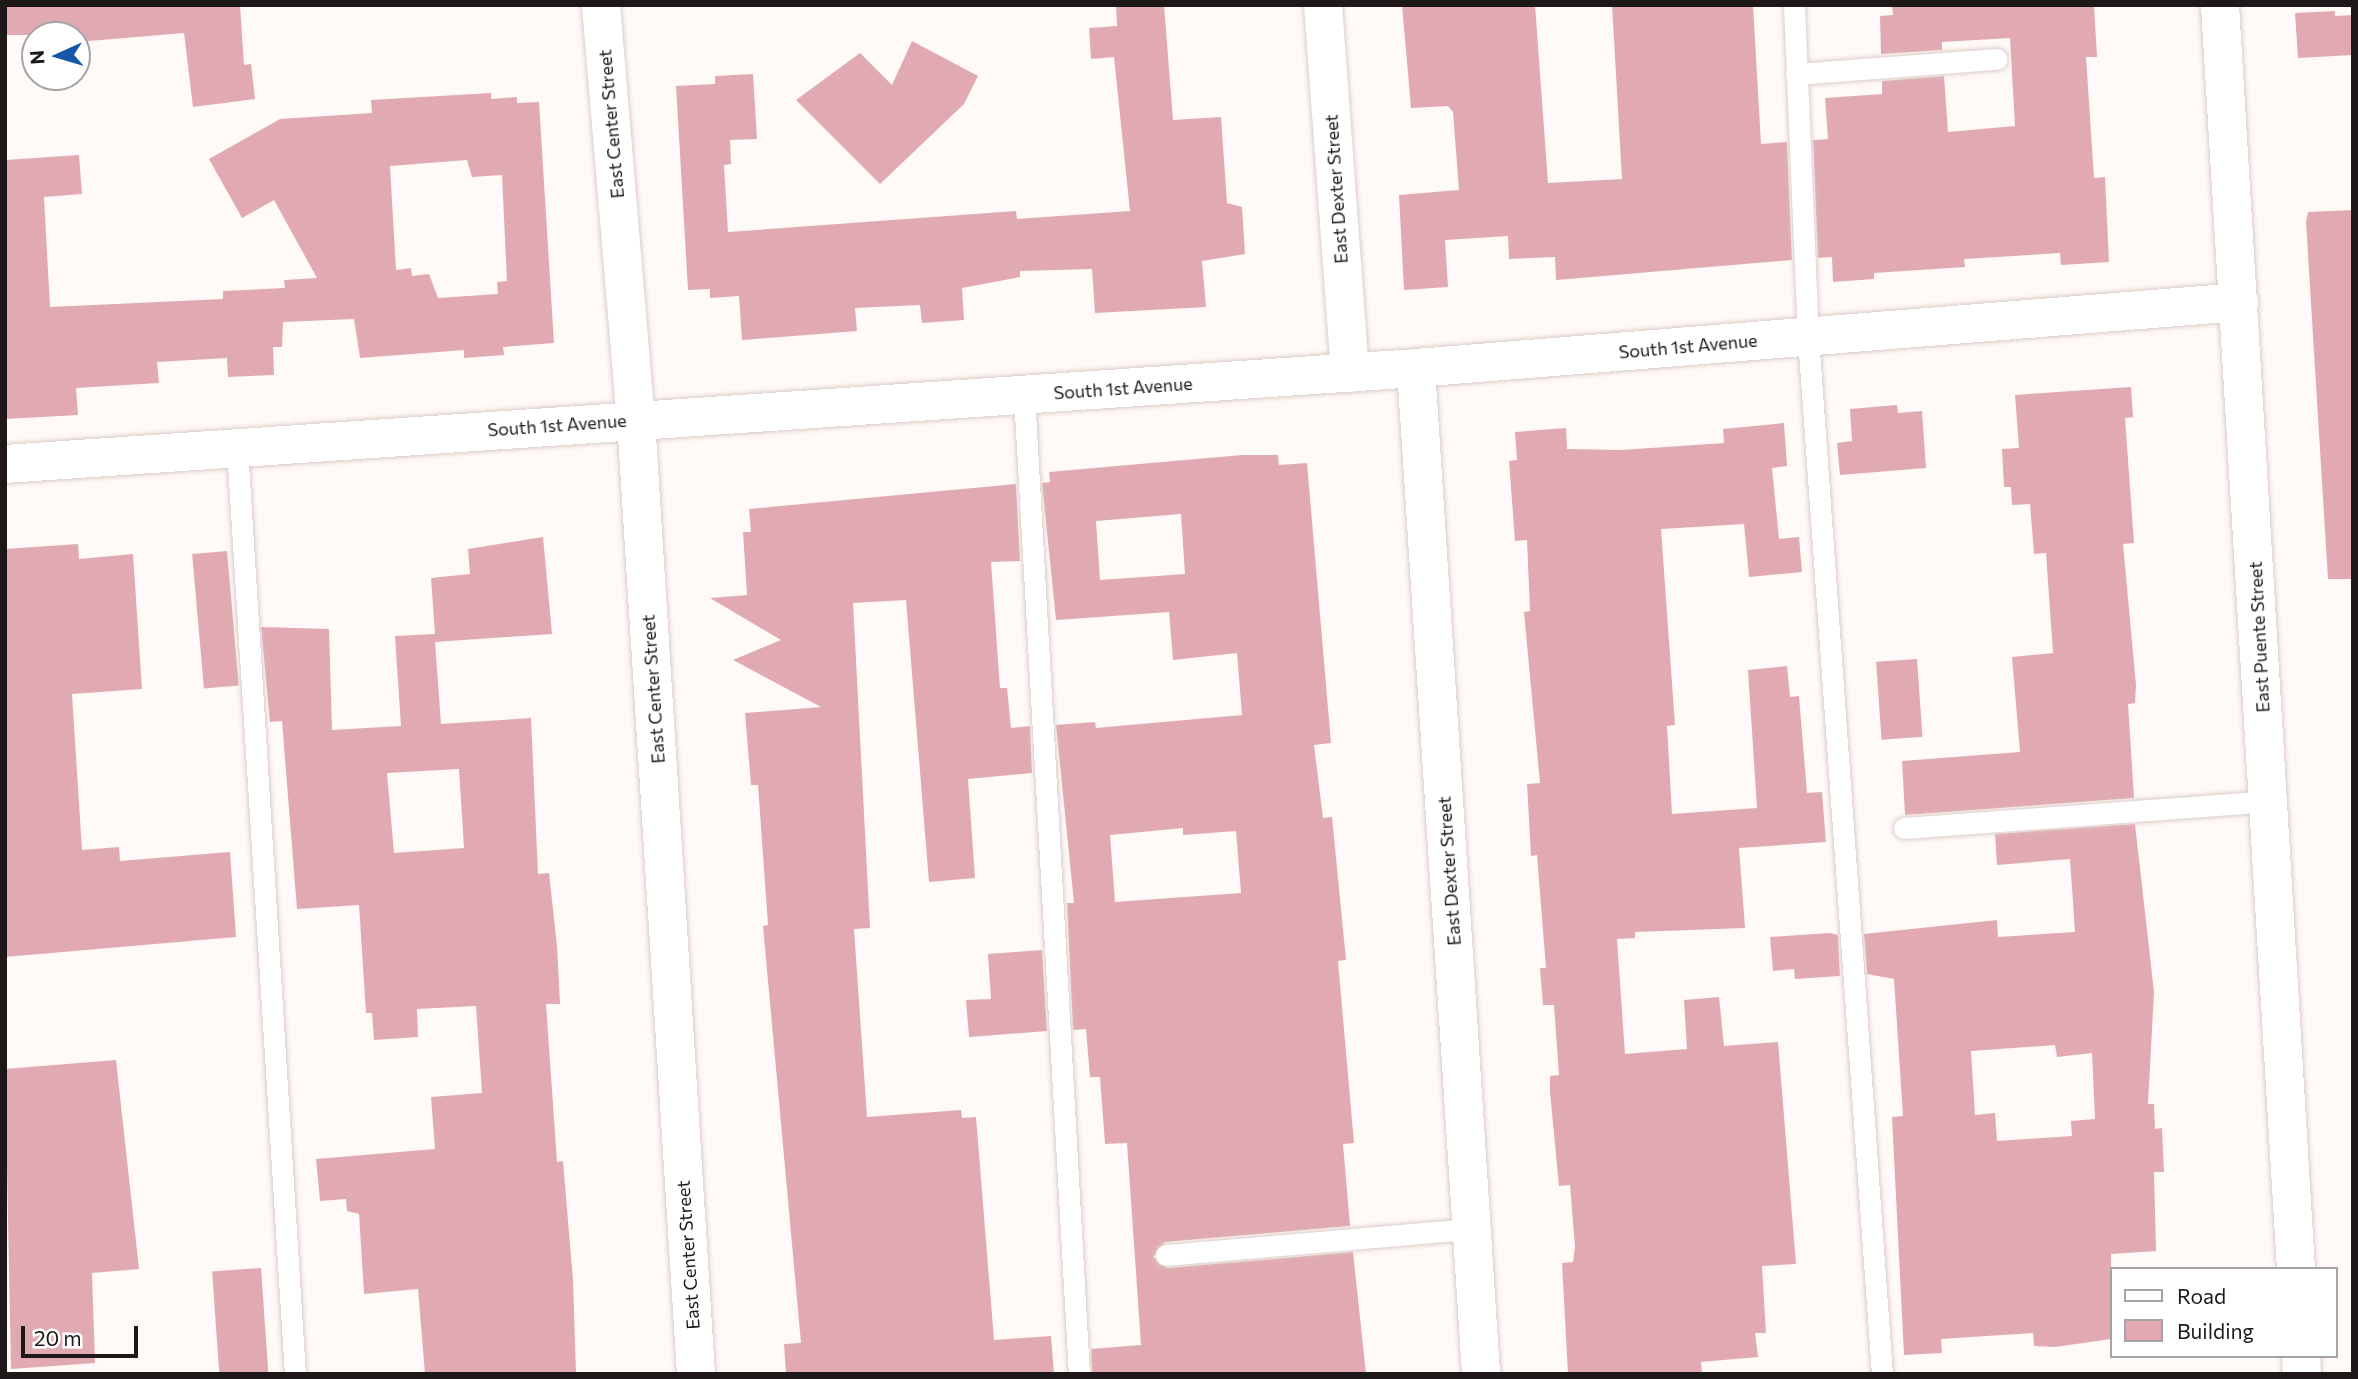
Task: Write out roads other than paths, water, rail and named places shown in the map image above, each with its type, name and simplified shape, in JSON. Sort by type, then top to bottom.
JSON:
[{"type":"street","name":"East Center Street","points":[[601,5],[636,420],[696,1374]]},
{"type":"street","name":"East Dexter Street","points":[[1323,5],[1350,373]]},
{"type":"street","name":"East Puente Street","points":[[2220,5],[2296,1267]]},
{"type":"street","name":"South 1st Avenue","points":[[5,464],[1350,373],[2239,302]]},
{"type":"street","name":"East Dexter Street","points":[[1416,368],[1482,1374]]},
{"type":"lane","points":[[1794,5],[1808,337],[1882,1374]]},
{"type":"lane","points":[[1796,74],[1996,59]]},
{"type":"lane","points":[[1024,394],[1079,1374]]},
{"type":"lane","points":[[237,448],[295,1374]]},
{"type":"lane","points":[[1904,828],[2269,801]]},
{"type":"lane","points":[[1166,1255],[1472,1229]]}]
